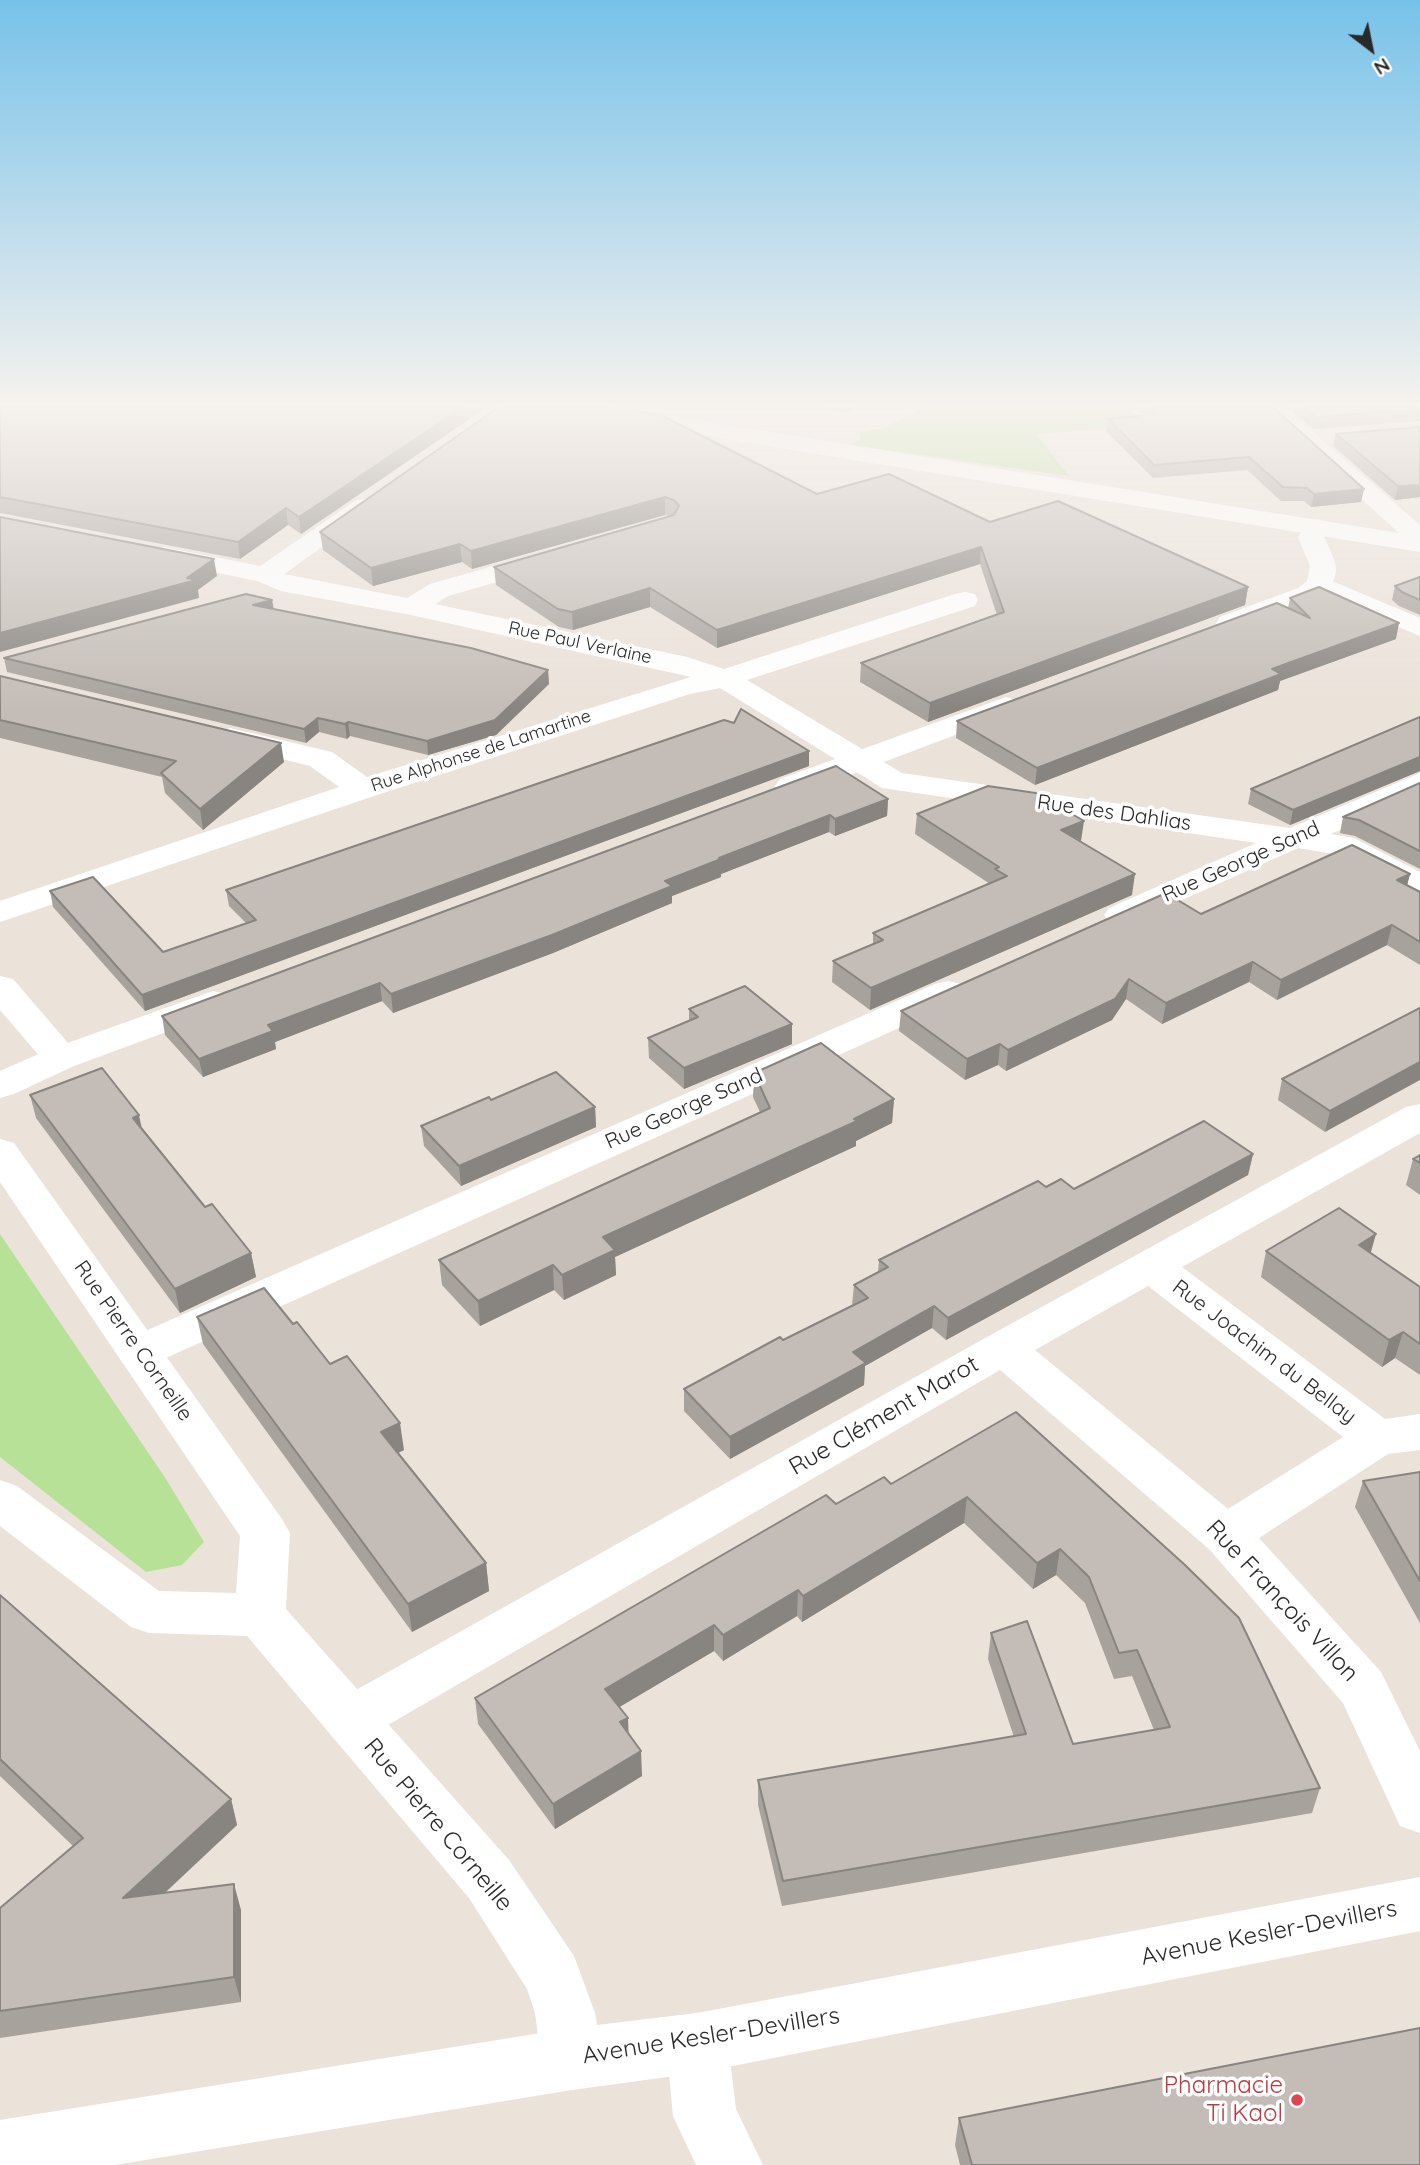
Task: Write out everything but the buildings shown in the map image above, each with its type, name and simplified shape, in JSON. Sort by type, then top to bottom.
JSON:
[{"type":"street","points":[[266,585],[364,508]]},
{"type":"street","points":[[1198,508],[1415,543],[1412,531],[1386,508]]},
{"type":"street","points":[[1205,632],[1307,594],[1320,584],[1323,566],[1311,537],[1317,527]]},
{"type":"street","name":"Rue Paul Verlaine","points":[[142,551],[266,585],[411,607],[687,666],[724,678],[857,761]]},
{"type":"street","points":[[411,607],[439,590],[571,552]]},
{"type":"street","points":[[1320,584],[1420,628]]},
{"type":"street","name":"Rue Alphonse de Lamartine","points":[[0,912],[363,789],[682,687],[724,678],[965,600]]},
{"type":"street","points":[[765,795],[1039,694]]},
{"type":"street","points":[[201,730],[321,759],[363,789]]},
{"type":"street","name":"Rue des Dahlias","points":[[857,761],[893,781],[1342,845],[1420,885]]},
{"type":"street","name":"Rue George Sand","points":[[1090,929],[1420,782]]},
{"type":"street","name":"Rue George Sand","points":[[141,1351],[976,980]]},
{"type":"street","points":[[0,987],[61,1058]]},
{"type":"street","points":[[0,1086],[61,1058],[244,990]]},
{"type":"street","name":"Rue Clément Marot","points":[[350,1720],[1003,1348],[1420,1116]]},
{"type":"street","name":"Rue Pierre Corneille","points":[[0,1152],[141,1351],[265,1533],[260,1615],[489,1879],[553,1976],[565,2012],[572,2059]]},
{"type":"street","name":"Rue Joachim du Bellay","points":[[1151,1266],[1399,1435],[1226,1535]]},
{"type":"street","name":"Rue François Villon","points":[[1003,1348],[1226,1535],[1362,1688],[1420,1808]]},
{"type":"street","points":[[0,1499],[149,1612],[260,1615]]},
{"type":"street","name":"Avenue Kesler-Devillers","points":[[0,2152],[572,2059],[697,2043],[1420,1904]]},
{"type":"street","points":[[697,2043],[705,2116],[732,2165]]},
{"type":"green space","points":[[0,1234],[166,1479],[204,1542],[182,1565],[146,1572],[0,1457]]},
{"type":"place","name":"Pharmacie Ti Kaol","points":[[1297,2100]]}]
